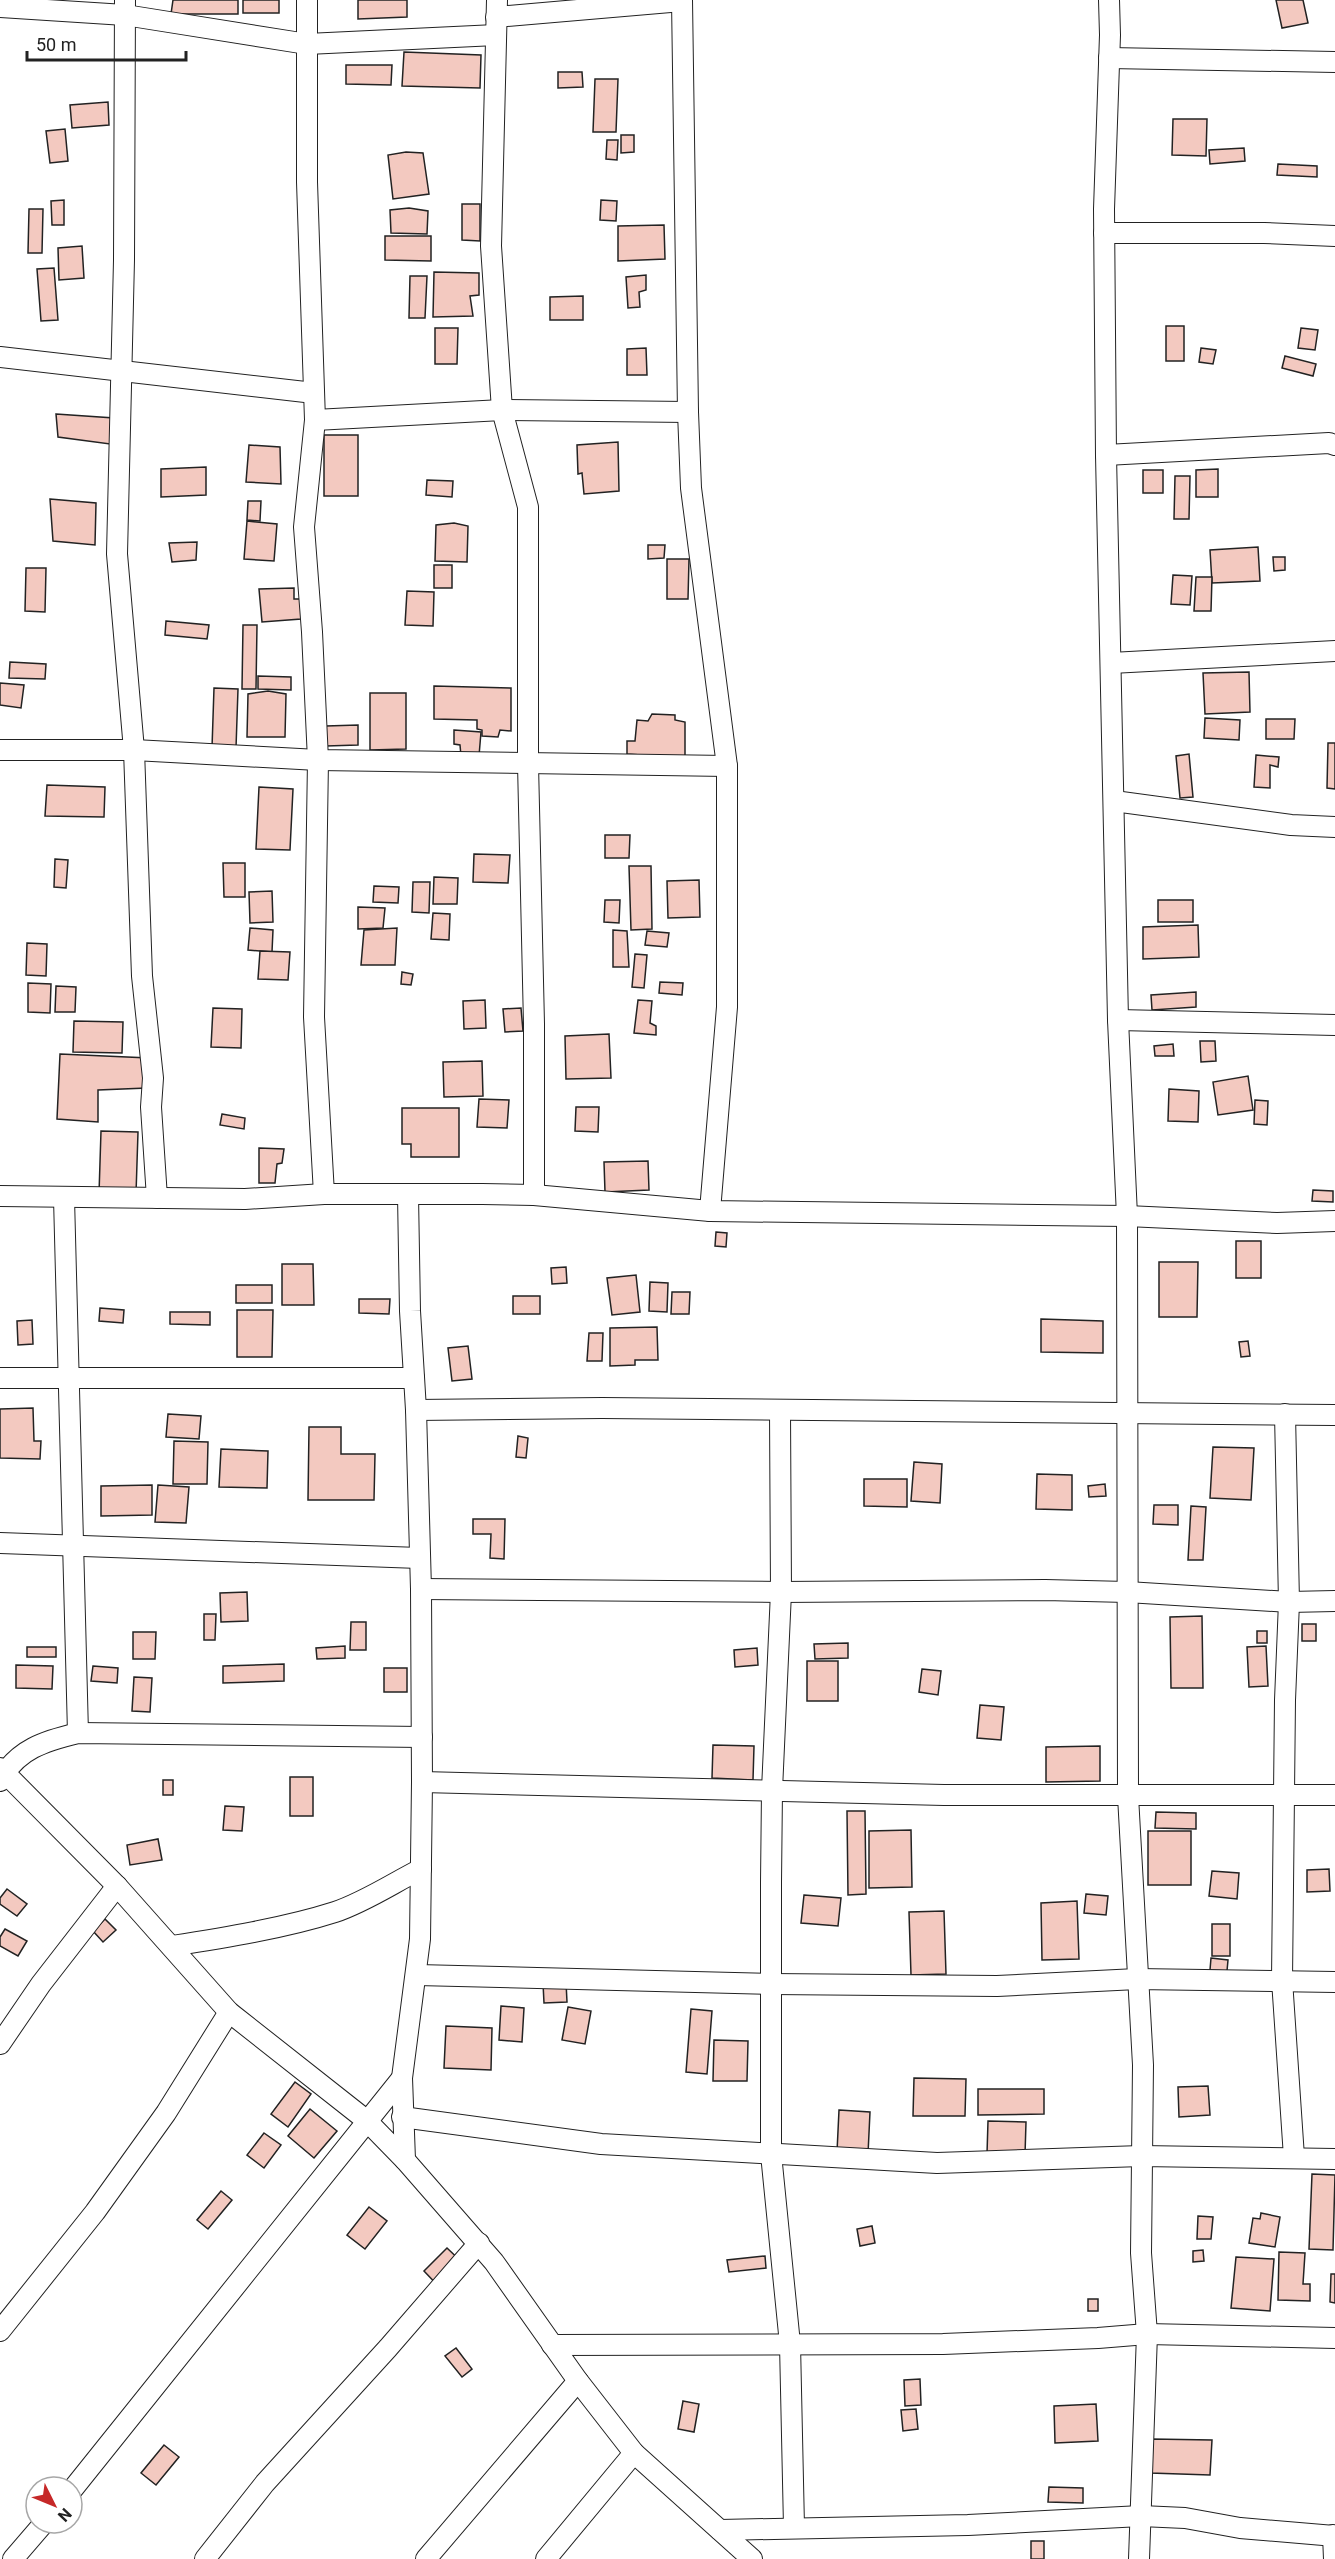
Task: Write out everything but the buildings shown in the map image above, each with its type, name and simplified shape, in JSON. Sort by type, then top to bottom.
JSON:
[{"type":"street","points":[[307,0],[307,182],[315,420],[304,527],[318,760],[314,1017],[324,1194]]},
{"type":"street","points":[[0,7],[125,8],[307,44],[496,17],[682,0],[691,488],[727,766],[727,1007],[710,1211]]},
{"type":"street","points":[[1108,0],[1109,58],[1104,233],[1106,455],[1118,1020],[1127,1216],[1128,1796],[1143,2065],[1141,2262],[1147,2334],[1139,2559]]},
{"type":"street","points":[[125,8],[122,371],[117,554],[134,750],[142,976],[153,1078],[151,1107],[157,1198]]},
{"type":"street","points":[[496,17],[491,246],[502,410],[528,507],[528,764],[534,1024],[534,1195]]},
{"type":"street","points":[[1109,58],[1335,62]]},
{"type":"street","points":[[1104,233],[1264,233],[1335,236]]},
{"type":"street","points":[[0,357],[314,393]]},
{"type":"street","points":[[315,420],[502,410],[688,412]]},
{"type":"street","points":[[1106,455],[1329,443],[1335,445]]},
{"type":"street","points":[[1111,663],[1335,651]]},
{"type":"street","points":[[0,750],[134,750],[318,760],[727,766]]},
{"type":"street","points":[[1114,801],[1291,825],[1335,827]]},
{"type":"street","points":[[1118,1020],[1335,1025]]},
{"type":"street","points":[[0,1196],[245,1199],[385,1193],[534,1195],[710,1211],[1127,1216],[1277,1224],[1335,1221]]},
{"type":"street","points":[[405,2160],[402,2078],[417,1975],[422,1782],[421,1589],[416,1410],[410,1311],[408,1195]]},
{"type":"street","points":[[64,1198],[71,1547],[78,1733]]},
{"type":"street","points":[[0,1378],[414,1378]]},
{"type":"street","points":[[416,1410],[602,1408],[1335,1415]]},
{"type":"street","points":[[780,1411],[782,1592],[772,1790],[771,2154],[790,2344],[794,2527]]},
{"type":"street","points":[[1285,1414],[1289,1602],[1282,1980],[1294,2157]]},
{"type":"street","points":[[0,1543],[420,1558]]},
{"type":"street","points":[[421,1589],[782,1592],[1033,1590],[1127,1592],[1289,1602],[1335,1601]]},
{"type":"street","points":[[422,1737],[78,1733],[44,1742],[25,1751],[2,1774],[117,1886],[229,2012],[366,2120],[405,2160],[479,2243],[578,2381],[634,2453],[752,2559]]},
{"type":"street","points":[[422,1782],[944,1795],[1284,1797],[1335,1795]]},
{"type":"street","points":[[172,1946],[231,1936],[335,1912],[421,1869]]},
{"type":"street","points":[[0,2044],[41,1984],[117,1886]]},
{"type":"street","points":[[417,1975],[771,1984],[998,1986],[1137,1979],[1335,1982]]},
{"type":"street","points":[[0,2331],[96,2212],[166,2113],[229,2012]]},
{"type":"street","points":[[84,2475],[366,2120],[402,2078]]},
{"type":"street","points":[[402,2117],[601,2144],[937,2163],[1141,2156],[1335,2159]]},
{"type":"street","points":[[205,2559],[265,2483],[388,2349],[479,2243]]},
{"type":"street","points":[[552,2344],[943,2344],[1147,2334],[1335,2338]]},
{"type":"street","points":[[426,2559],[578,2381]]},
{"type":"street","points":[[546,2559],[634,2453]]},
{"type":"street","points":[[720,2530],[968,2525],[1141,2516],[1185,2518],[1240,2528],[1334,2536],[1334,2559]]},
{"type":"street","points":[[13,2559],[34,2535]]}]
